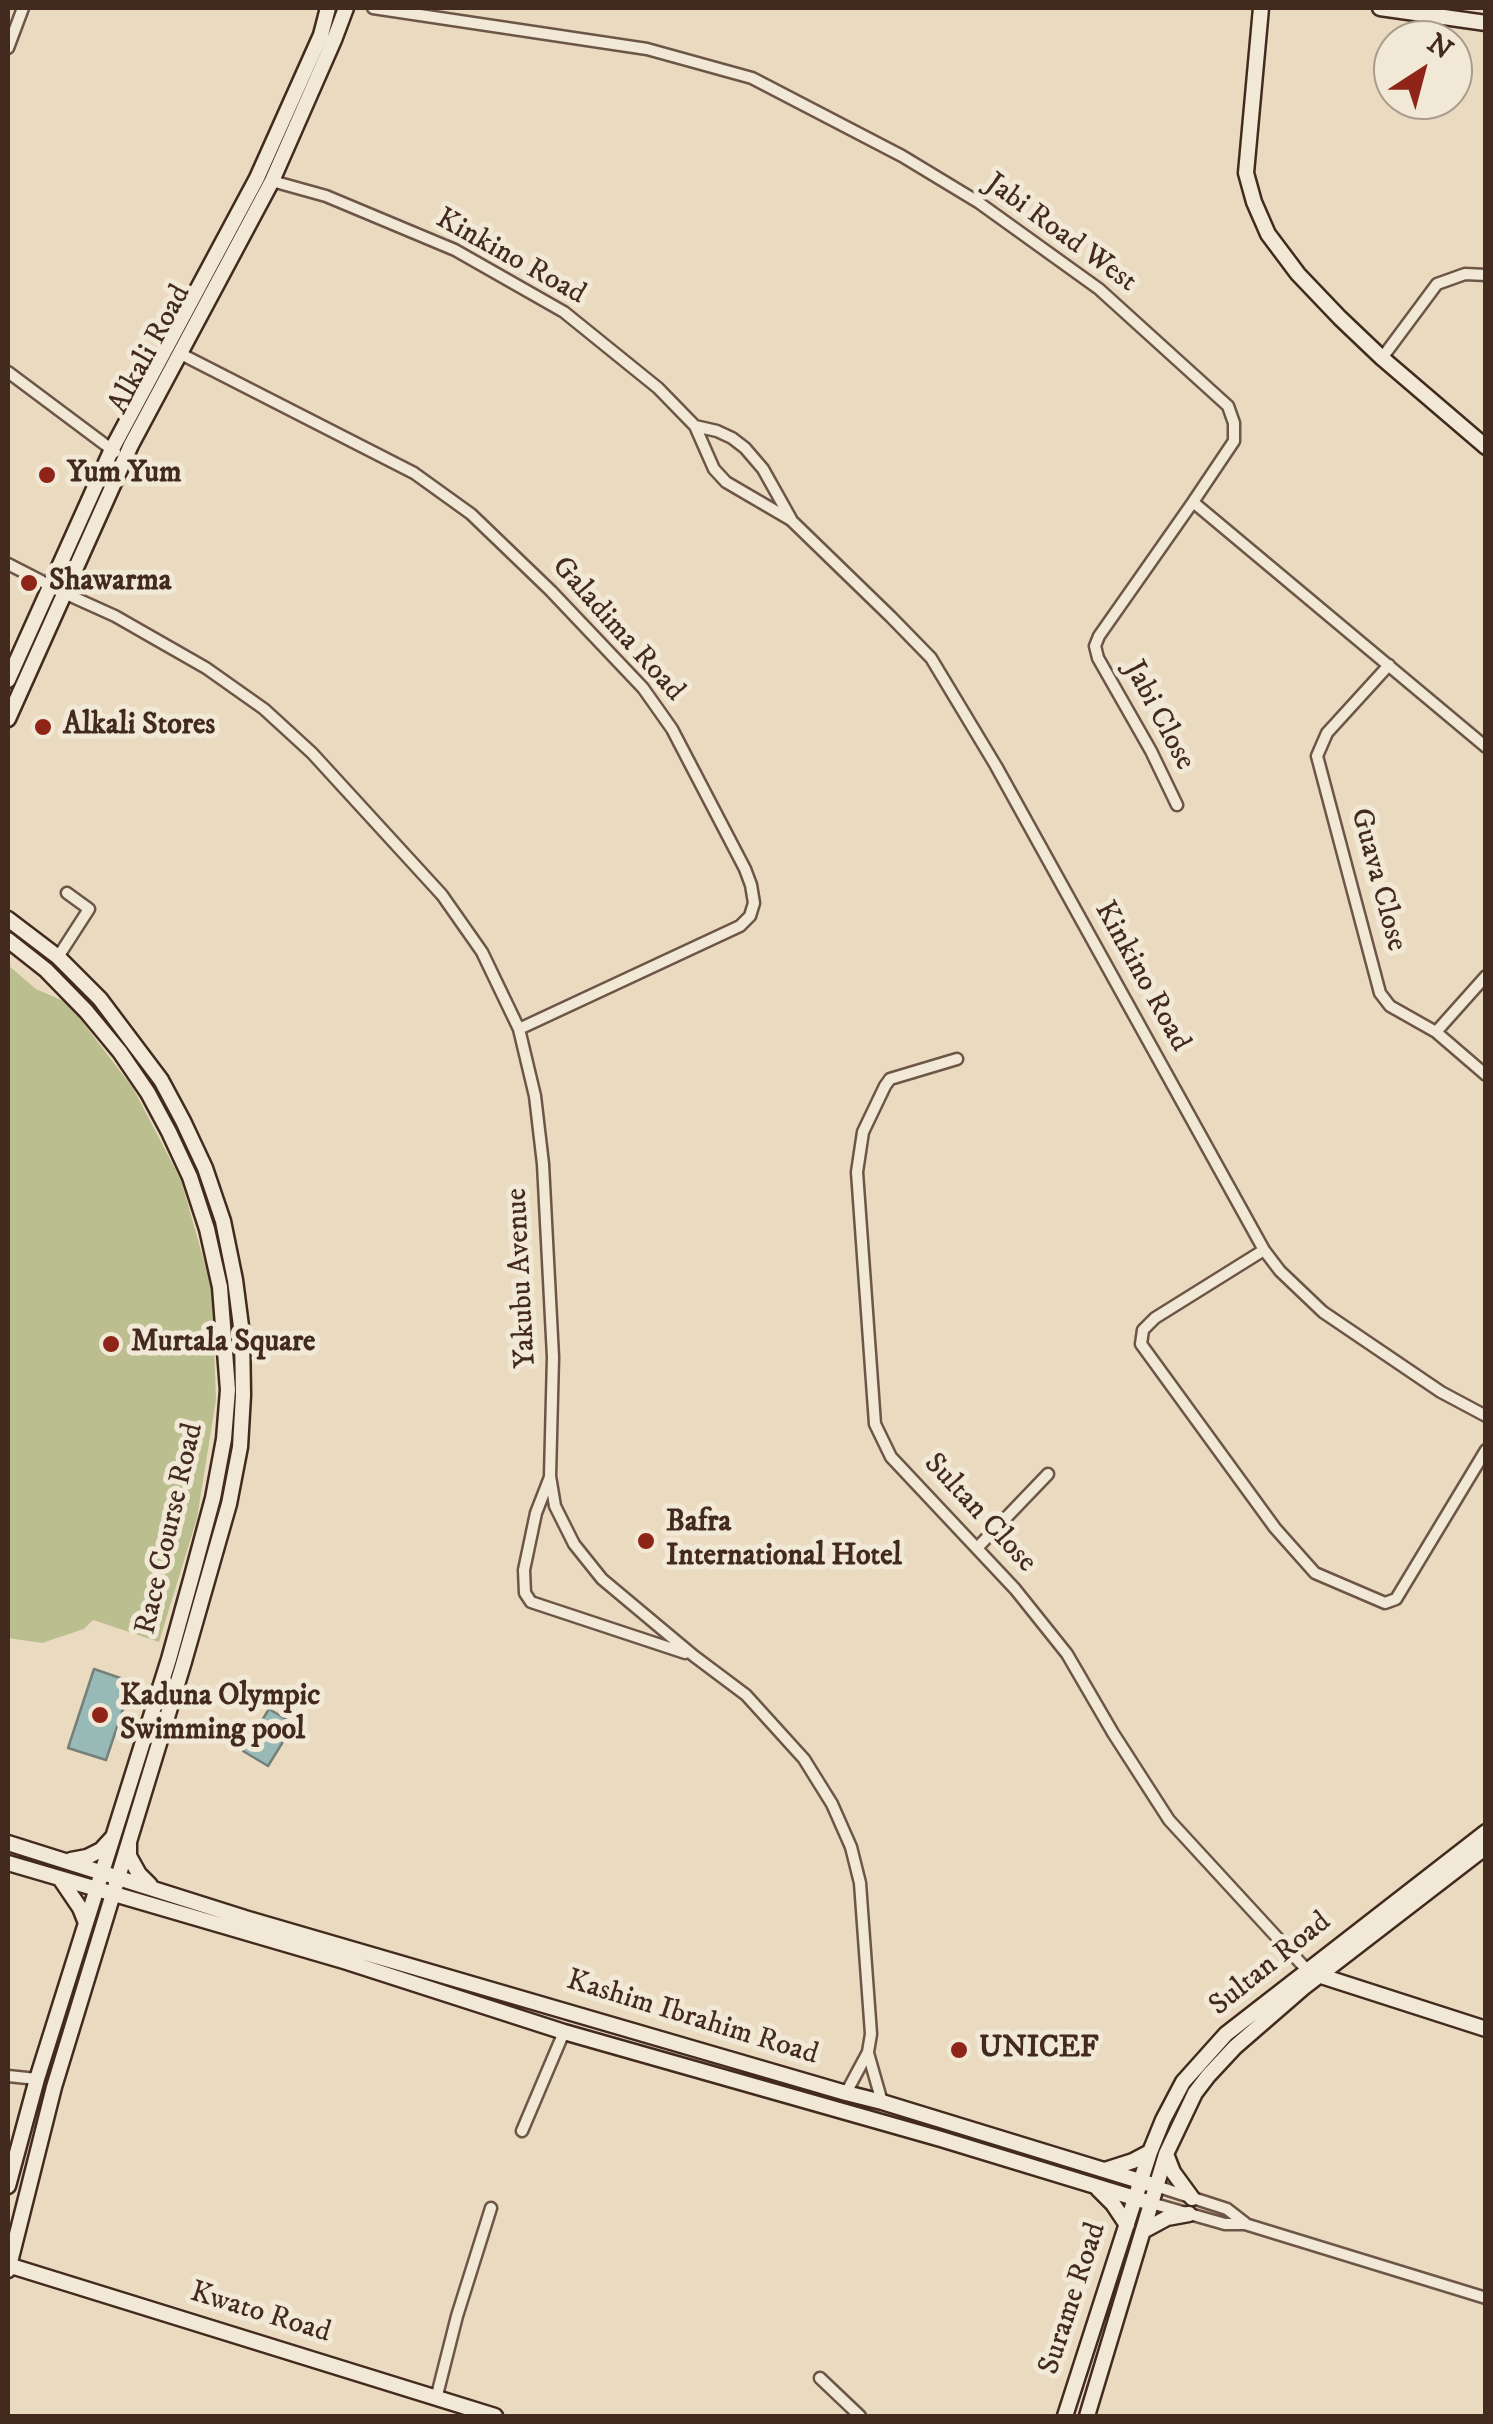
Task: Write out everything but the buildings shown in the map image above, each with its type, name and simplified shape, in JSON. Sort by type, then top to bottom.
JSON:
[{"type":"street","points":[[8,48],[23,8]]},
{"type":"street","name":"Alkali Road","points":[[8,680],[49,585],[256,178],[321,36],[328,8]]},
{"type":"street","name":"Alkali Road","points":[[8,720],[64,593],[118,454],[181,354],[272,182],[346,8]]},
{"type":"street","name":"Jabi Road West","points":[[372,8],[647,49],[752,78],[902,156],[978,202],[1099,288],[1228,406],[1234,423],[1234,441],[1193,502]]},
{"type":"street","points":[[1261,8],[1246,173],[1268,234],[1298,274],[1382,358],[1486,447]]},
{"type":"street","points":[[1380,8],[1444,12],[1486,24]]},
{"type":"street","name":"Kinkino Road","points":[[272,182],[326,196],[455,250],[564,312],[658,388],[695,426],[714,468],[726,482],[791,520],[931,658],[996,766],[1264,1250],[1280,1271],[1324,1312],[1441,1392],[1486,1416]]},
{"type":"street","points":[[1382,358],[1437,284],[1465,274],[1486,275]]},
{"type":"street","name":"Galadima Road","points":[[181,354],[414,474],[472,514],[551,590],[643,688],[672,729],[744,869],[752,885],[754,902],[750,916],[740,926],[518,1028]]},
{"type":"street","points":[[8,372],[118,454]]},
{"type":"street","name":"Kinkino Road","points":[[695,426],[717,431],[745,448],[763,469],[791,520]]},
{"type":"street","points":[[1193,502],[1486,747]]},
{"type":"street","name":"Jabi Close","points":[[1177,806],[1095,646],[1193,502]]},
{"type":"street","points":[[8,564],[49,585]]},
{"type":"street","name":"Yakubu Avenue","points":[[64,593],[115,616],[206,668],[264,709],[312,752],[442,895],[482,952],[518,1028],[534,1096],[543,1164],[554,1357],[550,1476],[555,1506],[574,1544],[602,1579],[746,1695],[804,1759],[832,1804],[860,1884],[871,2034],[868,2052],[846,2094]]},
{"type":"street","name":"Guava Close","points":[[1390,665],[1326,733],[1318,756],[1380,993],[1390,1006],[1436,1032],[1486,1075]]},
{"type":"street","points":[[58,958],[89,909],[68,893]]},
{"type":"street","name":"Race Course Road","points":[[8,919],[58,958],[100,999],[161,1080],[183,1122],[224,1221],[242,1334],[243,1395],[240,1447],[230,1504],[54,2087],[8,2267]]},
{"type":"street","name":"Race Course Road","points":[[8,940],[46,970],[120,1052],[148,1092],[190,1176],[220,1287],[228,1390],[213,1498],[169,1659],[8,2186]]},
{"type":"street","points":[[1436,1032],[1486,976]]},
{"type":"street","name":"Sultan Close","points":[[957,1059],[890,1079],[862,1132],[857,1172],[875,1424],[891,1457],[1016,1589],[1067,1654],[1169,1820],[1312,1974]]},
{"type":"street","points":[[1264,1250],[1155,1318],[1143,1330],[1141,1344],[1275,1528],[1316,1573],[1385,1603],[1396,1599],[1486,1450]]},
{"type":"street","points":[[978,1548],[1048,1474]]},
{"type":"street","points":[[550,1476],[536,1513],[524,1570],[525,1593],[532,1602],[694,1656]]},
{"type":"street","name":"Sultan Road","points":[[1149,2183],[1195,2093],[1235,2047],[1312,1974],[1486,1832]]},
{"type":"street","points":[[68,1860],[87,1857],[113,1838]]},
{"type":"street","points":[[102,1929],[111,1918],[152,1897],[129,1856],[128,1841]]},
{"type":"street","name":"Kashim Ibrahim Road","points":[[8,1843],[118,1877],[152,1897],[564,2032],[1224,2224],[1246,2224],[1486,2298]]},
{"type":"street","name":"Sultan Road","points":[[1149,2183],[1150,2152],[1162,2120],[1183,2082],[1226,2034],[1486,1847]]},
{"type":"street","name":"Kashim Ibrahim Road","points":[[8,1863],[114,1894],[152,1897],[882,2102],[1149,2183],[1227,2210],[1246,2224]]},
{"type":"street","points":[[60,1879],[86,1922]]},
{"type":"street","points":[[1312,1974],[1486,2029]]},
{"type":"street","points":[[522,2131],[564,2032]]},
{"type":"street","points":[[640,2054],[645,2034]]},
{"type":"street","name":"Yakubu Avenue","points":[[868,2052],[882,2102]]},
{"type":"street","points":[[8,2076],[38,2080]]},
{"type":"street","points":[[1104,2170],[1150,2152]]},
{"type":"street","points":[[1166,2154],[1173,2172],[1192,2198]]},
{"type":"street","points":[[1143,2201],[1149,2183]]},
{"type":"street","points":[[1094,2186],[1127,2225]]},
{"type":"street","name":"Surame Road","points":[[1065,2416],[1127,2225],[1143,2201]]},
{"type":"street","name":"Surame Road","points":[[1086,2416],[1142,2231],[1143,2201]]},
{"type":"street","points":[[436,2399],[491,2208]]},
{"type":"street","points":[[1142,2231],[1167,2218],[1190,2214]]},
{"type":"street","name":"Kwato Road","points":[[8,2267],[495,2416]]},
{"type":"street","points":[[820,2378],[860,2416]]},
{"type":"green space","name":"Murtala Square","points":[[8,965],[36,989],[68,1003],[133,1088],[181,1180],[212,1289],[216,1400],[197,1518],[159,1642],[93,1620],[84,1629],[42,1643],[8,1638]]},
{"type":"water","name":"Kaduna Olympic Swimming pool","points":[[94,1669],[132,1682],[106,1760],[68,1748]]},
{"type":"water","points":[[269,1709],[294,1724],[268,1766],[243,1751]]},
{"type":"place","name":"Yum Yum","points":[[47,475]]},
{"type":"place","name":"Shawarma","points":[[29,583]]},
{"type":"place","name":"Alkali Stores","points":[[43,727]]},
{"type":"place","name":"Murtala Square","points":[[111,1344]]},
{"type":"place","name":"Bafra International Hotel","points":[[646,1541]]},
{"type":"place","name":"Kaduna Olympic Swimming pool","points":[[100,1715]]},
{"type":"place","name":"UNICEF","points":[[959,2050]]}]
